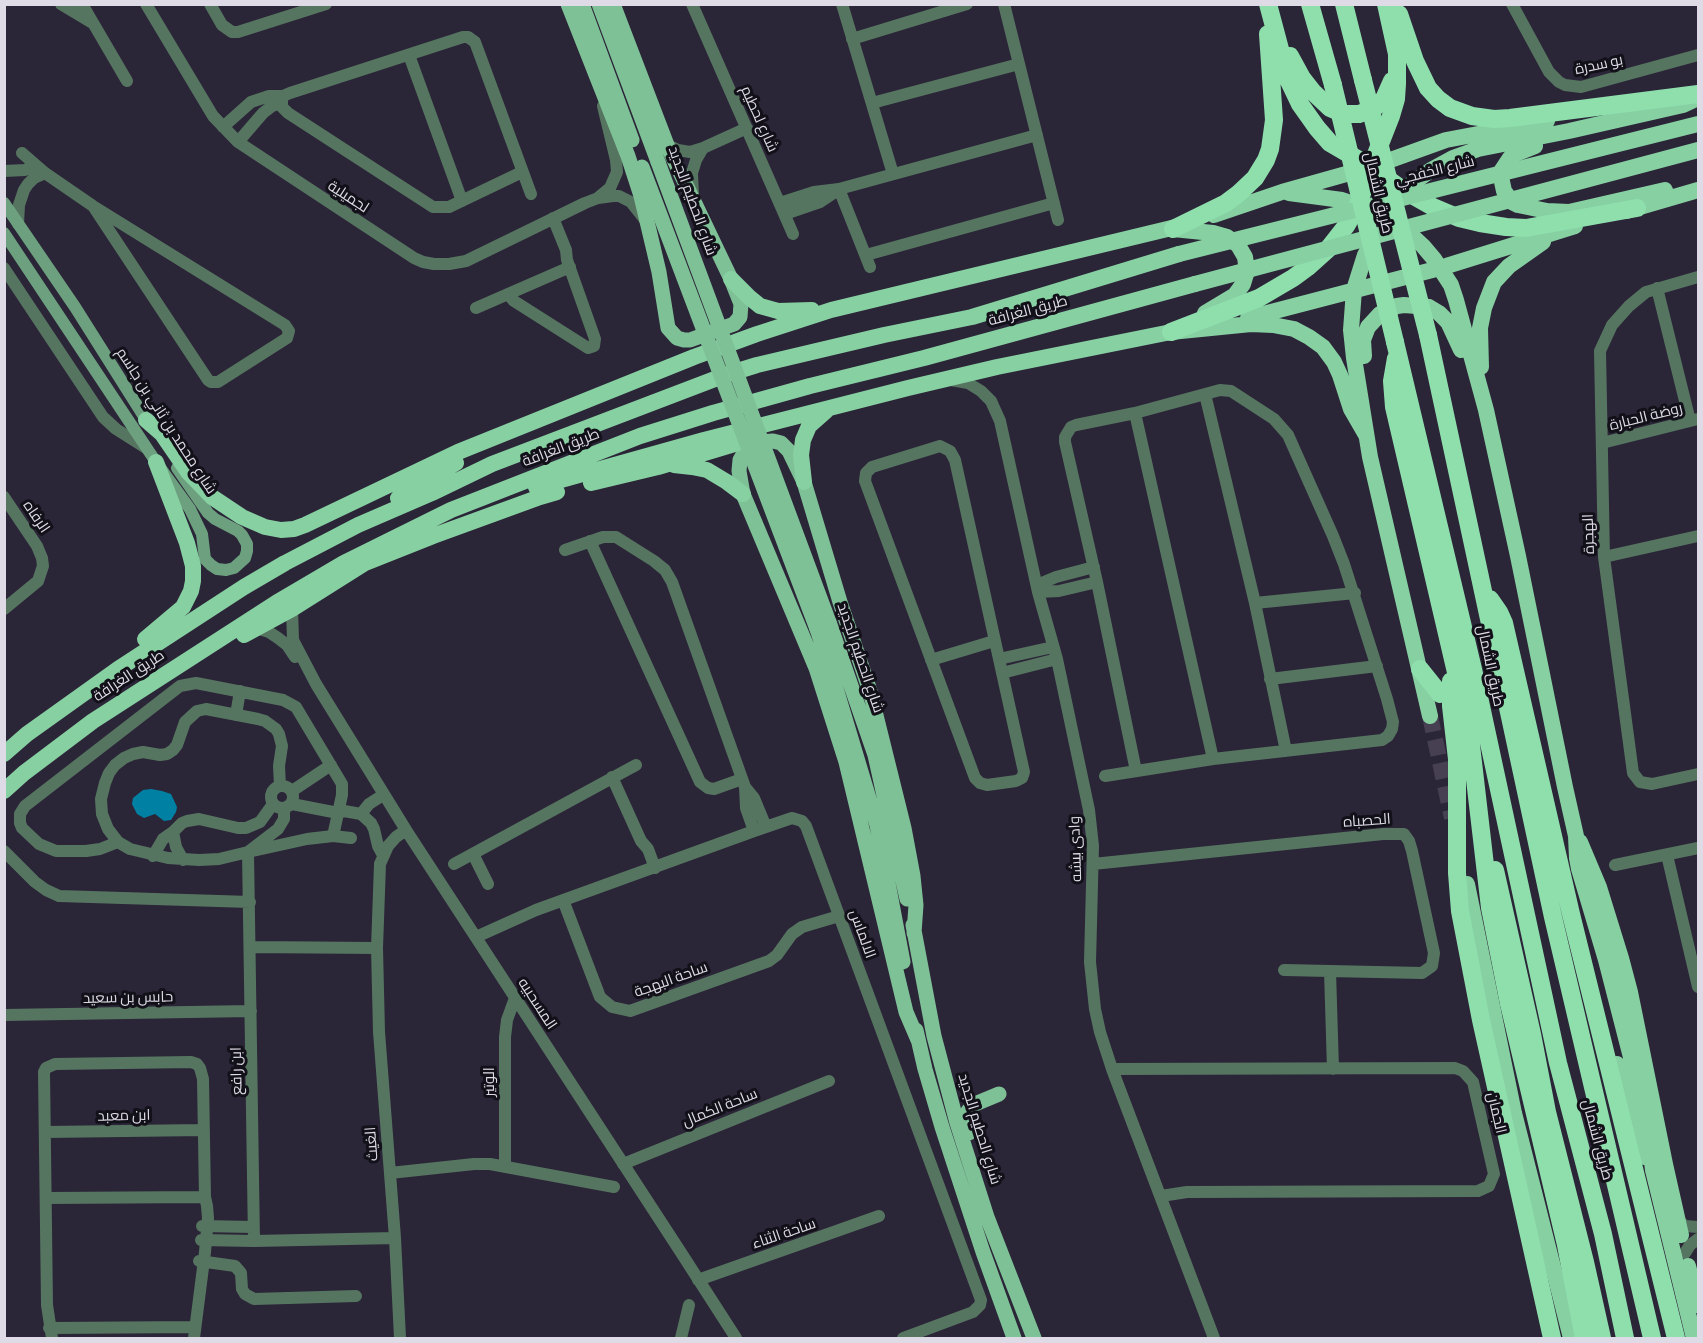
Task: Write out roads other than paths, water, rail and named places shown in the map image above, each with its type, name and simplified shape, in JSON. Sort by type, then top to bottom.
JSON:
[{"type":"highway","name":"طريق الشمال","points":[[1310,4],[1333,85],[1473,669],[1558,1063],[1603,1234],[1625,1338]]},
{"type":"highway","name":"طريق الشمال","points":[[1344,4],[1428,335],[1552,917],[1652,1338]]},
{"type":"highway","points":[[1171,332],[1259,298],[1293,278],[1328,249],[1346,226],[1358,205],[1396,99],[1396,54],[1386,4]]},
{"type":"highway","points":[[1396,4],[1415,61],[1428,88],[1444,104],[1464,114],[1484,118],[1510,118],[1698,96]]},
{"type":"highway","points":[[1268,8],[1302,78],[1324,103],[1344,114],[1366,112],[1384,99],[1391,85],[1396,54]]},
{"type":"highway","points":[[1268,8],[1288,79],[1307,116],[1330,143],[1433,207],[1480,223],[1526,228],[1637,208]]},
{"type":"highway","points":[[1173,229],[1226,203],[1238,194],[1255,178],[1268,155],[1274,120],[1268,52],[1268,8]]},
{"type":"highway","points":[[1430,716],[1366,435],[1351,330],[1354,290],[1365,255],[1385,216],[1403,190],[1431,170],[1454,158],[1478,149],[1683,105],[1698,96]]},
{"type":"highway","points":[[146,420],[162,434],[188,472],[212,497],[254,523],[281,530],[294,529],[509,430],[694,357],[831,310],[1173,229],[1282,192],[1371,167],[1419,149],[1466,136],[1698,96]]},
{"type":"highway","name":"شارع الخفجي","points":[[1179,254],[1698,124]]},
{"type":"highway","points":[[1569,131],[1515,154],[1505,164],[1501,177],[1504,191],[1512,202],[1525,208],[1569,212],[1656,191],[1698,184]]},
{"type":"highway","name":"طريق الغرافة","points":[[4,791],[76,734],[276,603],[344,563],[451,510],[640,436],[713,412],[924,358],[1698,150]]},
{"type":"highway","points":[[1218,326],[1440,268],[1698,190]]},
{"type":"highway","points":[[1282,192],[1333,199],[1358,205],[1385,216],[1407,231],[1423,246],[1440,268],[1456,300],[1486,410],[1518,556],[1576,836],[1579,869],[1606,960],[1634,1069],[1648,1129],[1653,1170],[1695,1338]]},
{"type":"highway","points":[[1171,332],[1235,296],[1243,284],[1247,271],[1242,251],[1227,237],[1213,233],[1173,229]]},
{"type":"highway","points":[[1486,410],[1481,368],[1480,328],[1484,308],[1494,282],[1525,253],[1563,229]]},
{"type":"highway","name":"طريق الغرافة","points":[[4,754],[27,734],[118,669],[244,587],[357,525],[492,464],[757,365],[972,317],[1179,254]]},
{"type":"highway","points":[[731,279],[754,302],[770,309],[778,311],[831,310]]},
{"type":"highway","points":[[1366,435],[1369,408],[1364,334],[1380,314],[1404,304],[1429,308],[1439,313],[1448,322],[1486,410]]},
{"type":"highway","points":[[451,510],[704,440],[945,379],[1171,332],[1218,326],[1251,324],[1294,329],[1323,347],[1334,362],[1351,409],[1366,435]]},
{"type":"highway","points":[[1396,348],[1392,381],[1394,407],[1469,728],[1490,908],[1509,1004],[1566,1245],[1577,1267],[1595,1335]]},
{"type":"highway","points":[[804,482],[801,455],[803,440],[809,426],[832,407]]},
{"type":"highway","points":[[163,676],[180,670],[292,609],[364,563],[540,497],[658,467],[791,428],[799,422],[803,415]]},
{"type":"highway","points":[[357,525],[509,430]]},
{"type":"highway","points":[[118,669],[143,641],[183,607],[191,591],[193,566],[191,555],[156,462]]},
{"type":"highway","points":[[658,467],[678,465],[707,470],[743,494]]},
{"type":"highway","points":[[1483,588],[1504,623],[1593,1001],[1676,1338]]},
{"type":"highway","points":[[1454,668],[1451,696],[1458,759],[1457,873],[1460,911],[1480,1020],[1552,1338]]},
{"type":"highway","points":[[1420,669],[1440,694]]},
{"type":"highway","points":[[1576,836],[1586,853],[1599,887],[1624,969],[1637,1020],[1677,1219],[1698,1305]]},
{"type":"highway","points":[[1491,854],[1542,1082],[1546,1112],[1585,1262],[1595,1335]]},
{"type":"highway","points":[[1467,884],[1511,1101],[1571,1338]]},
{"type":"highway","points":[[1593,1001],[1604,1019],[1639,1143],[1653,1170]]},
{"type":"highway","points":[[1542,1082],[1550,1102],[1596,1263],[1603,1277],[1614,1288]]},
{"type":"main road","points":[[568,4],[628,156],[648,224],[668,328],[677,338],[690,340],[734,324],[740,317],[742,308],[731,279],[667,145],[613,4]]},
{"type":"main road","name":"شارع الحطيم الجديد","points":[[582,4],[642,167],[874,755],[941,1067],[987,1217],[1034,1338]]},
{"type":"main road","name":"شارع الحطيم الجديد","points":[[599,4],[658,162],[823,626],[832,675],[877,825],[925,1070],[983,1252],[1014,1338]]},
{"type":"main road","name":"شارع محمد بن ثاني بن جاسم","points":[[4,203],[75,307],[200,504],[214,519],[242,535],[247,544],[247,551],[245,558],[234,568],[218,569],[205,559],[196,519],[146,448],[4,233]]},
{"type":"main road","points":[[914,933],[915,890],[904,828],[870,691],[840,602],[804,482],[789,451],[781,443],[765,441],[753,445],[740,460],[739,471],[743,494],[816,668],[846,762],[904,1005],[918,1040]]},
{"type":"main road","points":[[987,1217],[986,1190],[966,1116],[971,1107],[999,1094]]},
{"type":"street","points":[[61,4],[94,24]]},
{"type":"street","points":[[82,4],[127,81]]},
{"type":"street","name":"لجميلية","points":[[146,4],[213,116],[238,142],[423,262],[449,264],[466,261],[598,198],[610,188],[617,172],[604,112],[603,91]]},
{"type":"street","points":[[210,4],[222,25],[232,32],[326,4]]},
{"type":"street","points":[[842,4],[893,174]]},
{"type":"street","points":[[852,39],[967,4]]},
{"type":"street","points":[[1004,4],[1058,220]]},
{"type":"street","name":"بو سدرة","points":[[1512,4],[1549,72],[1565,85],[1581,87],[1698,55]]},
{"type":"street","name":"شارع لحطيم","points":[[693,8],[793,234]]},
{"type":"street","points":[[238,142],[263,112],[290,93],[463,37],[475,42],[531,194]]},
{"type":"street","points":[[409,55],[462,201]]},
{"type":"street","points":[[872,103],[1019,64]]},
{"type":"street","points":[[223,127],[251,102],[270,96],[282,100],[288,113],[428,204],[445,208],[522,172]]},
{"type":"street","points":[[667,145],[690,152],[747,128]]},
{"type":"street","points":[[783,209],[814,192],[839,189],[1036,135]]},
{"type":"street","points":[[694,202],[692,173],[703,148]]},
{"type":"street","points":[[22,153],[40,169],[93,206],[285,325],[288,331],[287,338],[218,382],[208,380],[93,206]]},
{"type":"street","points":[[4,171],[40,169]]},
{"type":"street","points":[[18,224],[19,205],[24,190],[40,169]]},
{"type":"street","points":[[839,189],[870,267]]},
{"type":"street","name":"لجميلية","points":[[598,198],[613,196],[626,199],[636,207],[648,224]]},
{"type":"street","points":[[866,255],[1054,203]]},
{"type":"street","points":[[508,294],[514,301],[588,348],[596,342],[550,220]]},
{"type":"street","points":[[476,308],[568,264]]},
{"type":"street","name":"شارع محمد بن ثاني بن جاسم","points":[[4,268],[103,417],[116,429],[146,448]]},
{"type":"street","name":"الهجرة","points":[[1698,277],[1646,292],[1612,325],[1600,351],[1604,557],[1633,773],[1640,782],[1652,784],[1698,774]]},
{"type":"street","points":[[1657,288],[1694,421]]},
{"type":"street","name":"وادى بيشه","points":[[945,379],[968,383],[981,391],[991,401],[1000,421],[1055,653],[1089,810],[1093,837],[1091,986],[1100,1032],[1214,1338]]},
{"type":"street","points":[[1105,776],[1213,759],[1382,740],[1392,729],[1393,722],[1377,666],[1334,536],[1284,429],[1274,419],[1237,393],[1226,390],[1136,413],[1076,425],[1067,432],[1065,437],[1136,771]]},
{"type":"street","points":[[1205,394],[1255,603],[1286,751]]},
{"type":"street","points":[[1136,413],[1213,759]]},
{"type":"street","name":"روضة الحبارة","points":[[1602,443],[1694,421]]},
{"type":"street","points":[[935,447],[946,447],[953,455],[999,659],[1023,775],[1016,782],[983,785],[975,778],[867,485],[865,477],[872,467],[935,447]]},
{"type":"street","name":"الرفاه","points":[[4,497],[38,546],[42,566],[38,581],[4,609]]},
{"type":"street","points":[[565,550],[608,536],[620,538],[660,565],[669,575],[744,783],[746,808],[760,829]]},
{"type":"street","points":[[1604,557],[1698,536]]},
{"type":"street","points":[[590,541],[700,783],[714,789],[744,783]]},
{"type":"street","points":[[1038,589],[1056,577],[1094,567]]},
{"type":"street","points":[[1038,589],[1059,591],[1097,582]]},
{"type":"street","points":[[1255,603],[1354,593]]},
{"type":"street","name":"المسحبيه","points":[[292,609],[293,640],[316,684],[383,795],[736,1338]]},
{"type":"street","name":"المسحبيه","points":[[256,628],[269,632],[287,645],[316,684]]},
{"type":"street","points":[[931,660],[994,641]]},
{"type":"street","points":[[999,659],[1055,653]]},
{"type":"street","points":[[1002,673],[1055,653]]},
{"type":"street","points":[[1270,679],[1377,666]]},
{"type":"street","points":[[118,842],[100,849],[86,851],[47,849],[32,839],[22,828],[20,814],[25,806],[180,686],[196,683],[283,700],[292,704],[299,711],[342,784],[341,810],[333,836]]},
{"type":"street","points":[[236,715],[240,691]]},
{"type":"street","points":[[248,852],[278,829],[284,819],[286,798],[279,773],[282,746],[279,734],[271,724],[214,710],[197,711],[185,722],[177,745],[167,754],[143,752],[133,754],[115,765],[109,773],[101,798],[102,814],[108,829],[118,842],[130,849],[153,856],[183,860],[219,859],[307,839],[333,836],[351,838]]},
{"type":"street","points":[[112,739],[124,758]]},
{"type":"street","points":[[153,856],[163,839],[182,823],[193,819],[238,828],[246,828],[260,822],[286,798],[331,765]]},
{"type":"street","points":[[454,864],[636,765]]},
{"type":"street","points":[[612,777],[641,841],[642,851],[652,869]]},
{"type":"street","points":[[361,814],[369,804],[383,795]]},
{"type":"street","points":[[286,798],[361,814],[371,823],[383,855]]},
{"type":"street","name":"الالماس","points":[[476,937],[536,910],[760,829],[792,818],[802,821],[806,826],[981,1300],[973,1312],[903,1338]]},
{"type":"street","points":[[383,855],[396,837],[406,830]]},
{"type":"street","points":[[174,832],[176,847],[183,860]]},
{"type":"street","name":"الحصباه","points":[[1093,864],[1383,834],[1404,834],[1412,851],[1434,953],[1432,966],[1422,973],[1284,970]]},
{"type":"street","points":[[1615,865],[1698,848]]},
{"type":"street","points":[[4,851],[35,882],[59,896],[250,902]]},
{"type":"street","name":"ابن رافع","points":[[248,852],[254,1241]]},
{"type":"street","points":[[472,854],[488,884]]},
{"type":"street","name":"الغيث","points":[[383,855],[379,874],[377,948],[379,1032],[400,1338]]},
{"type":"street","points":[[1667,855],[1698,987]]},
{"type":"street","name":"ساحة البهجة","points":[[563,900],[600,997],[612,1007],[630,1011],[769,961],[777,955],[792,934],[802,927],[839,916]]},
{"type":"street","points":[[249,947],[377,948]]},
{"type":"street","points":[[1330,971],[1333,1069]]},
{"type":"street","name":"الوتير","points":[[505,1167],[505,1037],[507,1020],[515,998]]},
{"type":"street","name":"حابس بن سعيد","points":[[4,1016],[251,1011]]},
{"type":"street","points":[[192,1062],[197,1064],[202,1074],[204,1130],[205,1197],[201,1211],[205,1227],[202,1262],[193,1307],[194,1333],[51,1333],[47,1305],[43,1077],[46,1068],[55,1064],[192,1062]]},
{"type":"street","name":"الجمان","points":[[1112,1069],[1455,1068],[1463,1071],[1473,1082],[1493,1168],[1493,1181],[1484,1190],[1478,1191],[1187,1192],[1161,1196]]},
{"type":"street","name":"ساحة الكمال","points":[[623,1164],[829,1081]]},
{"type":"street","name":"ابن معبد","points":[[45,1132],[204,1130]]},
{"type":"street","points":[[390,1173],[490,1164],[614,1187]]},
{"type":"street","points":[[46,1198],[205,1197]]},
{"type":"street","name":"ساحة الثناء","points":[[698,1280],[879,1216]]},
{"type":"street","points":[[1677,1219],[1685,1226],[1698,1227]]},
{"type":"street","points":[[205,1227],[253,1227]]},
{"type":"street","points":[[204,1240],[395,1239]]},
{"type":"street","points":[[1685,1253],[1698,1239]]},
{"type":"street","points":[[202,1262],[235,1266],[241,1273],[242,1289],[245,1294],[254,1299],[356,1296]]},
{"type":"street","points":[[681,1338],[688,1305]]},
{"type":"water","points":[[151,789],[171,794],[177,807],[171,820],[164,821],[155,814],[144,818],[137,814],[132,804],[133,798],[143,790]]},
{"type":"tunnel","points":[[1430,716],[1452,818]]}]
